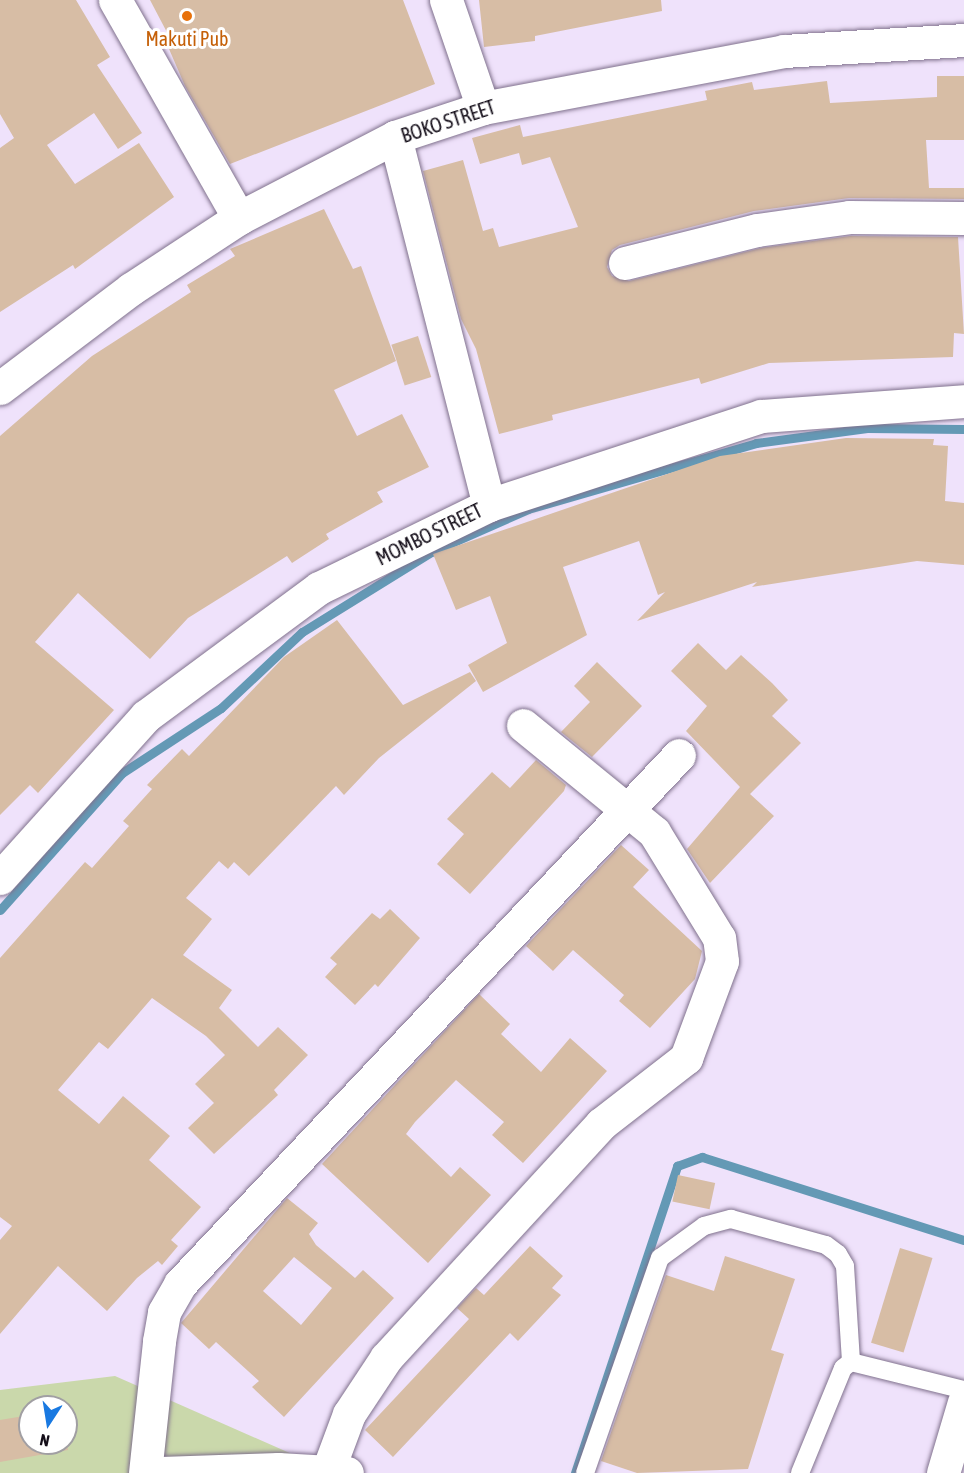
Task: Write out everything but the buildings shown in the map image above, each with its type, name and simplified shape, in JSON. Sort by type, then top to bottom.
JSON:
[{"type":"street","points":[[115,0],[239,218]]},
{"type":"street","points":[[446,0],[483,108]]},
{"type":"street","name":"BOKO STREET","points":[[0,388],[131,289],[239,218],[395,138],[483,108],[784,51],[964,40]]},
{"type":"street","points":[[395,138],[489,505]]},
{"type":"street","points":[[625,263],[757,230],[849,217],[964,218]]},
{"type":"street","name":"MOMBO STREET","points":[[0,878],[146,716],[220,657],[319,588],[489,505],[761,416],[964,401]]},
{"type":"street","points":[[161,1473],[333,1472],[349,1414],[394,1350],[601,1124],[686,1058],[722,961],[720,938],[654,832],[627,807],[523,725]]},
{"type":"street","points":[[145,1473],[160,1332],[180,1284],[627,807],[679,755]]},
{"type":"street","points":[[943,1473],[964,1402]]},
{"type":"lane","points":[[585,1473],[660,1257],[704,1226],[730,1219],[826,1245],[837,1254],[845,1266],[851,1362]]},
{"type":"lane","points":[[851,1362],[964,1390]]},
{"type":"lane","points":[[800,1473],[843,1368],[851,1362]]},
{"type":"green space","points":[[115,1376],[335,1473],[0,1473],[0,1390]]},
{"type":"waterway","points":[[0,910],[122,773],[221,708],[302,632],[431,552],[528,509],[756,443],[867,428],[964,429]]},
{"type":"waterway","points":[[575,1473],[677,1166],[702,1157],[964,1240]]},
{"type":"place","name":"Makuti Pub","points":[[187,16]]}]
